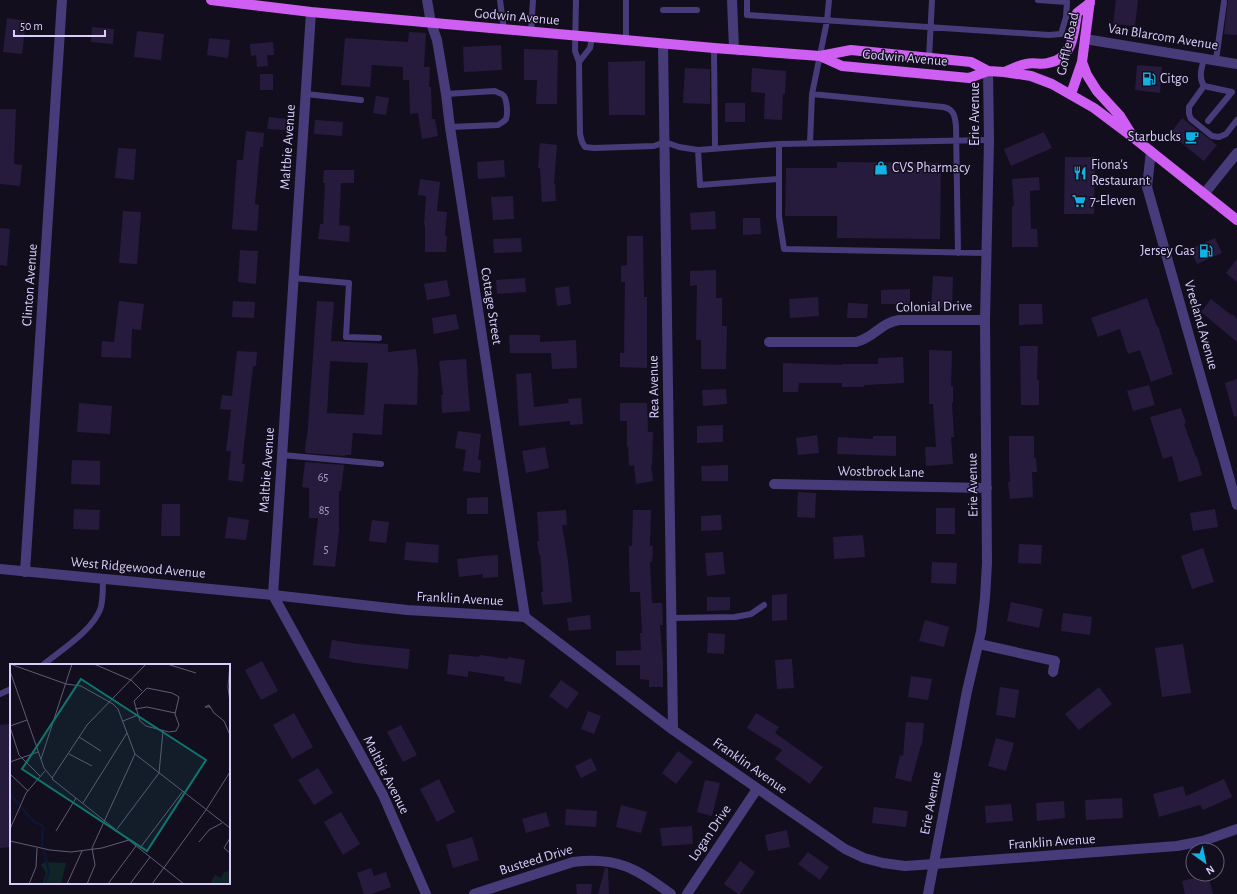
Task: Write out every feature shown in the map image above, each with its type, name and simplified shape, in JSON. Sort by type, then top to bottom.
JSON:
[{"type":"main road","name":"Godwin Avenue","points":[[211,0],[312,12],[714,48],[820,56],[851,50],[971,62],[988,71]]},
{"type":"main road","name":"Goffle Road","points":[[1071,94],[1082,62],[1090,1]]},
{"type":"main road","points":[[1004,72],[1027,63],[1048,63],[1056,61],[1064,56],[1073,40],[1077,13],[1090,1]]},
{"type":"main road","name":"Godwin Avenue","points":[[820,56],[842,66],[969,78],[988,71],[1004,72],[1031,76],[1048,82],[1094,108],[1151,151],[1237,220]]},
{"type":"main road","points":[[1082,62],[1087,75],[1097,91],[1120,116],[1134,138]]},
{"type":"street","name":"Clinton Avenue","points":[[25,572],[62,0]]},
{"type":"street","name":"Cottage Street","points":[[427,0],[431,23],[437,40],[446,94],[525,617]]},
{"type":"street","points":[[732,0],[734,49]]},
{"type":"street","name":"Maltbie Avenue","points":[[312,12],[273,595],[383,795],[426,894]]},
{"type":"street","name":"Van Blarcom Avenue","points":[[1085,39],[1237,64]]},
{"type":"street","name":"Rea Avenue","points":[[663,44],[673,730]]},
{"type":"street","name":"Erie Avenue","points":[[928,894],[968,691],[979,644],[985,598],[987,563],[985,320],[989,140],[988,71]]},
{"type":"street","name":"Vreeland Avenue","points":[[1151,151],[1147,187],[1237,505]]},
{"type":"street","points":[[1204,194],[1237,153]]},
{"type":"street","name":"Colonial Drive","points":[[769,342],[856,342],[865,340],[883,326],[899,320],[985,320]]},
{"type":"street","name":"Wostbrock Lane","points":[[774,484],[987,488]]},
{"type":"street","name":"West Ridgewood Avenue","points":[[0,569],[273,595]]},
{"type":"street","name":"Franklin Avenue","points":[[273,595],[407,610],[525,617],[673,730],[845,849],[864,858],[883,863],[905,866],[1177,846],[1203,841],[1237,829]]},
{"type":"street","points":[[979,644],[1055,661],[1053,672]]},
{"type":"street","name":"Logan Drive","points":[[687,894],[758,789]]},
{"type":"street","name":"Busteed Drive","points":[[474,894],[573,862],[602,860],[620,864],[635,870],[670,894]]},
{"type":"lane","points":[[500,0],[504,30]]},
{"type":"lane","points":[[532,32],[533,0]]},
{"type":"lane","points":[[576,0],[574,36],[575,51],[579,62],[580,134],[585,147],[654,146],[664,142],[679,147],[698,150],[778,144],[989,140]]},
{"type":"lane","points":[[626,0],[626,41]]},
{"type":"lane","points":[[732,0],[747,1],[747,15],[1049,35],[1061,34],[1066,17],[1067,1],[1038,0]]},
{"type":"lane","points":[[810,143],[812,94],[827,21],[829,0]]},
{"type":"lane","points":[[929,58],[932,0]]},
{"type":"lane","points":[[1216,60],[1224,2]]},
{"type":"lane","points":[[663,10],[698,10]]},
{"type":"lane","points":[[579,62],[590,48],[592,38]]},
{"type":"lane","points":[[714,48],[715,148]]},
{"type":"lane","points":[[1204,58],[1200,74],[1201,81],[1204,86],[1232,92],[1208,121]]},
{"type":"lane","points":[[1204,86],[1190,107],[1189,114],[1191,119],[1212,136],[1219,137],[1226,134],[1237,120]]},
{"type":"lane","points":[[446,94],[495,92],[505,97],[506,102],[507,117],[504,122],[498,125],[450,127]]},
{"type":"lane","points":[[306,94],[361,100]]},
{"type":"lane","points":[[812,94],[947,108],[953,112],[955,117],[958,253]]},
{"type":"lane","points":[[778,144],[779,217],[784,249],[986,253]]},
{"type":"lane","points":[[698,150],[700,185],[778,179]]},
{"type":"lane","points":[[294,278],[350,283],[346,336],[379,338]]},
{"type":"lane","points":[[282,454],[380,464]]},
{"type":"lane","points":[[44,664],[93,622],[101,605],[103,579]]},
{"type":"lane","points":[[671,618],[735,617],[751,614],[764,605]]},
{"type":"lane","points":[[0,694],[10,689]]},
{"type":"building","points":[[1116,0],[1138,0],[1135,26],[1113,24]]},
{"type":"building","points":[[1228,0],[1237,0],[1237,35],[1224,34]]},
{"type":"building","points":[[7,18],[26,21],[22,54],[3,52]]},
{"type":"building","points":[[92,27],[114,29],[113,44],[91,42]]},
{"type":"building","points":[[137,31],[164,34],[161,60],[134,57]]},
{"type":"building","points":[[409,32],[426,33],[424,67],[430,67],[429,87],[431,87],[432,119],[435,119],[438,136],[422,139],[418,113],[410,114],[409,80],[403,80],[403,67],[372,65],[370,87],[341,85],[345,38],[408,42]]},
{"type":"building","points":[[209,38],[230,40],[228,58],[207,55]]},
{"type":"building","points":[[273,42],[274,55],[267,55],[268,66],[257,67],[256,55],[251,56],[250,44]]},
{"type":"building","points":[[501,45],[502,70],[464,72],[463,47]]},
{"type":"building","points":[[524,49],[558,50],[557,104],[536,104],[537,80],[524,80]]},
{"type":"building","points":[[645,61],[645,115],[609,115],[608,62]]},
{"type":"building","name":"Citgo","points":[[1137,65],[1162,67],[1160,93],[1135,90]]},
{"type":"building","points":[[685,68],[710,69],[710,104],[683,103]]},
{"type":"building","points":[[752,68],[786,71],[782,120],[764,119],[765,93],[751,92]]},
{"type":"building","points":[[260,74],[273,74],[273,90],[260,90]]},
{"type":"building","points":[[376,96],[389,98],[386,115],[373,113]]},
{"type":"building","points":[[725,103],[745,103],[745,122],[725,122]]},
{"type":"building","points":[[0,109],[16,109],[14,164],[22,165],[20,186],[0,184]]},
{"type":"building","points":[[269,117],[286,119],[285,130],[267,129]]},
{"type":"building","points":[[1182,118],[1217,145],[1204,161],[1170,134]]},
{"type":"building","points":[[315,120],[343,122],[342,136],[314,134]]},
{"type":"building","points":[[246,131],[264,133],[263,147],[260,147],[255,204],[259,205],[257,231],[232,229],[237,160],[243,160]]},
{"type":"building","points":[[1044,132],[1052,148],[1011,166],[1004,149]]},
{"type":"building","points":[[540,143],[557,145],[554,184],[556,201],[542,202],[540,168],[538,168]]},
{"type":"building","points":[[118,148],[136,149],[134,180],[115,178]]},
{"type":"building","points":[[1065,157],[1095,157],[1094,214],[1064,214]]},
{"type":"building","points":[[504,160],[505,177],[478,179],[477,162]]},
{"type":"building","points":[[837,162],[941,163],[940,239],[837,238],[837,216],[785,216],[786,168],[837,168]]},
{"type":"building","points":[[324,170],[354,170],[354,183],[341,183],[339,225],[350,226],[349,242],[318,239],[320,224],[323,224],[325,183],[323,183]]},
{"type":"building","points":[[1039,177],[1040,190],[1030,191],[1031,229],[1037,229],[1038,247],[1012,247],[1012,206],[1014,206],[1012,179]]},
{"type":"building","points":[[420,179],[440,182],[437,211],[447,212],[445,236],[447,236],[446,252],[425,252],[424,225],[426,196],[418,195]]},
{"type":"building","points":[[513,196],[514,219],[493,220],[491,197]]},
{"type":"building","points":[[123,211],[141,212],[137,264],[119,263]]},
{"type":"building","points":[[715,211],[716,229],[691,230],[690,213]]},
{"type":"building","points":[[743,218],[760,218],[761,234],[743,235]]},
{"type":"building","points":[[0,228],[10,229],[7,266],[0,265]]},
{"type":"building","points":[[627,236],[643,236],[644,297],[647,297],[647,368],[620,367],[620,353],[624,353],[625,282],[621,282],[621,266],[627,265]]},
{"type":"building","points":[[521,238],[522,252],[494,253],[493,239]]},
{"type":"building","name":"Jersey Gas","points":[[1215,238],[1222,253],[1197,264],[1190,249]]},
{"type":"building","points":[[240,250],[258,251],[256,284],[238,282]]},
{"type":"building","points":[[1237,259],[1237,282],[1226,273]]},
{"type":"building","points":[[716,270],[716,298],[722,298],[722,326],[727,326],[726,369],[701,369],[701,340],[696,340],[697,285],[690,286],[690,271]]},
{"type":"building","points":[[933,276],[953,277],[952,308],[931,307]]},
{"type":"building","points":[[525,278],[526,292],[497,294],[496,280]]},
{"type":"building","points":[[447,280],[450,296],[427,300],[424,284]]},
{"type":"building","points":[[569,286],[571,304],[557,306],[555,288]]},
{"type":"building","points":[[910,289],[910,304],[881,304],[881,290]]},
{"type":"building","points":[[818,297],[819,316],[790,318],[789,299]]},
{"type":"building","points":[[1147,298],[1157,327],[1158,326],[1173,374],[1151,382],[1140,350],[1128,354],[1120,329],[1098,337],[1091,318]]},
{"type":"building","points":[[1211,299],[1237,319],[1237,342],[1201,312]]},
{"type":"building","points":[[119,301],[144,304],[141,330],[132,329],[131,358],[101,357],[102,341],[114,342]]},
{"type":"building","points":[[233,301],[255,302],[254,318],[232,317]]},
{"type":"building","points":[[317,301],[334,302],[331,341],[388,344],[388,352],[416,349],[418,370],[417,405],[384,404],[382,435],[353,433],[351,455],[345,456],[306,453]],"holes":[[[330,361],[368,363],[364,415],[327,413]]]},
{"type":"building","points":[[848,303],[868,304],[867,318],[847,318]]},
{"type":"building","points":[[1019,304],[1042,304],[1043,324],[1019,325]]},
{"type":"building","points":[[456,314],[459,329],[434,334],[432,318]]},
{"type":"building","points":[[509,335],[540,335],[540,342],[576,340],[577,368],[552,369],[551,353],[510,353]]},
{"type":"building","points":[[1020,346],[1038,346],[1037,380],[1039,380],[1039,405],[1021,405]]},
{"type":"building","points":[[929,350],[952,351],[951,386],[953,386],[952,403],[954,437],[951,437],[953,464],[926,466],[925,447],[936,447],[933,404],[929,404]]},
{"type":"building","points":[[237,351],[257,352],[256,366],[253,366],[242,464],[245,464],[243,482],[228,480],[231,451],[226,451],[231,410],[220,409],[222,395],[232,396]]},
{"type":"building","points":[[903,357],[904,383],[864,385],[864,387],[842,387],[842,383],[799,383],[798,392],[783,392],[783,363],[842,365],[878,364],[878,358]]},
{"type":"building","points":[[466,359],[470,411],[442,413],[441,395],[443,395],[439,361]]},
{"type":"building","points":[[531,373],[534,407],[569,403],[568,399],[581,398],[583,424],[570,425],[570,421],[519,426],[516,374]]},
{"type":"building","points":[[1237,379],[1237,416],[1234,417],[1225,383]]},
{"type":"building","points":[[1149,385],[1155,405],[1133,411],[1127,391]]},
{"type":"building","points":[[726,389],[727,404],[703,406],[702,390]]},
{"type":"building","points":[[79,403],[112,406],[110,434],[77,432]]},
{"type":"building","points":[[620,403],[647,403],[648,432],[653,432],[651,465],[653,481],[636,484],[634,465],[629,466],[627,421],[620,421]]},
{"type":"building","points":[[1181,408],[1186,423],[1184,424],[1197,457],[1202,475],[1179,482],[1172,456],[1163,459],[1150,417]]},
{"type":"building","points":[[723,425],[723,442],[697,443],[697,426]]},
{"type":"building","points":[[458,431],[481,434],[478,460],[481,460],[480,473],[463,471],[466,450],[455,448]]},
{"type":"building","points":[[817,435],[819,453],[798,455],[796,438]]},
{"type":"building","points":[[873,436],[896,436],[896,456],[837,454],[838,437],[873,439]]},
{"type":"building","points":[[1009,436],[1034,436],[1034,458],[1036,458],[1037,472],[1032,472],[1033,497],[1010,499],[1008,482],[1010,482]]},
{"type":"building","points":[[545,447],[549,468],[526,473],[522,451]]},
{"type":"building","points":[[72,460],[100,461],[100,485],[71,484]]},
{"type":"building","points":[[305,462],[344,465],[341,491],[339,491],[339,531],[335,567],[313,565],[318,518],[309,518],[309,488],[302,487]]},
{"type":"building","points":[[728,465],[728,481],[702,481],[701,466]]},
{"type":"building","points":[[798,492],[816,493],[815,518],[797,517]]},
{"type":"building","points":[[488,497],[488,514],[467,514],[467,498]]},
{"type":"building","points":[[162,504],[180,504],[180,536],[161,536]]},
{"type":"building","points":[[936,508],[955,508],[955,534],[936,534]]},
{"type":"building","points":[[74,509],[100,510],[99,530],[73,529]]},
{"type":"building","points":[[1215,509],[1218,527],[1193,531],[1190,513]]},
{"type":"building","points":[[566,510],[567,525],[562,525],[568,561],[572,602],[543,605],[541,592],[543,592],[540,553],[539,554],[537,541],[539,541],[537,512]]},
{"type":"building","points":[[633,510],[651,510],[650,546],[653,546],[652,562],[650,562],[652,603],[662,603],[663,625],[660,625],[663,687],[649,687],[649,680],[640,679],[640,665],[616,665],[616,651],[641,650],[640,633],[642,633],[640,592],[630,592],[629,546],[632,546]]},
{"type":"building","points":[[721,515],[722,530],[701,531],[701,516]]},
{"type":"building","points":[[228,517],[249,520],[246,540],[225,538]]},
{"type":"building","points":[[372,520],[389,522],[386,543],[369,541]]},
{"type":"building","points":[[863,535],[865,557],[834,559],[833,537]]},
{"type":"building","points":[[406,542],[439,545],[438,563],[404,560]]},
{"type":"building","points":[[1019,544],[1042,545],[1041,564],[1018,563]]},
{"type":"building","points":[[1203,548],[1214,582],[1192,589],[1181,556]]},
{"type":"building","points":[[723,552],[725,574],[707,576],[705,553]]},
{"type":"building","points":[[498,555],[498,577],[483,578],[483,574],[459,577],[457,559]]},
{"type":"building","points":[[932,562],[957,563],[956,584],[931,583]]},
{"type":"building","points":[[787,594],[787,620],[772,621],[772,595]]},
{"type":"building","points":[[707,597],[730,597],[730,610],[707,611]]},
{"type":"building","points":[[1011,602],[1043,609],[1039,628],[1007,621]]},
{"type":"building","points":[[1063,613],[1092,617],[1090,635],[1061,631]]},
{"type":"building","points":[[590,615],[591,629],[569,631],[567,618]]},
{"type":"building","points":[[925,620],[949,627],[944,647],[919,641]]},
{"type":"building","points":[[708,633],[725,634],[724,654],[707,653]]},
{"type":"building","points":[[332,640],[410,649],[408,669],[356,663],[329,658]]},
{"type":"building","points":[[1183,644],[1191,693],[1162,697],[1155,648]]},
{"type":"building","points":[[449,654],[479,657],[480,655],[508,659],[508,657],[525,660],[521,684],[504,681],[505,677],[468,671],[468,677],[447,674]]},
{"type":"building","points":[[792,659],[794,688],[777,689],[775,660]]},
{"type":"building","points":[[262,661],[278,691],[261,700],[245,670]]},
{"type":"building","points":[[911,676],[932,679],[928,700],[908,697]]},
{"type":"building","points":[[561,680],[579,693],[567,709],[549,696]]},
{"type":"building","points":[[1000,687],[1019,690],[1015,718],[996,715]]},
{"type":"building","points":[[1099,687],[1112,704],[1079,730],[1065,714]]},
{"type":"building","points":[[588,711],[601,716],[594,734],[581,729]]},
{"type":"building","points":[[294,713],[313,747],[292,759],[273,725]]},
{"type":"building","points":[[756,713],[779,727],[775,733],[823,767],[810,784],[775,759],[782,750],[747,728]]},
{"type":"building","points":[[906,722],[924,723],[922,745],[911,782],[895,778],[900,755],[903,756]]},
{"type":"building","points":[[10,724],[10,847],[0,848],[0,725]]},
{"type":"building","points":[[401,725],[417,755],[403,762],[387,732]]},
{"type":"building","points":[[996,738],[1014,743],[1006,771],[988,766]]},
{"type":"building","points":[[678,751],[693,762],[676,784],[662,773]]},
{"type":"building","points":[[591,758],[597,770],[581,778],[575,766]]},
{"type":"building","points":[[318,768],[333,793],[314,805],[298,780]]},
{"type":"building","points":[[439,779],[455,812],[437,822],[420,789]]},
{"type":"building","points":[[1224,779],[1232,797],[1203,810],[1200,805],[1159,817],[1153,794],[1183,786],[1186,796]]},
{"type":"building","points":[[705,780],[720,783],[712,816],[697,812]]},
{"type":"building","points":[[1122,798],[1123,818],[1086,820],[1085,800]]},
{"type":"building","points":[[1064,801],[1065,818],[1037,821],[1036,803]]},
{"type":"building","points":[[1011,804],[1013,821],[986,823],[985,806]]},
{"type":"building","points":[[621,805],[647,812],[641,833],[616,827]]},
{"type":"building","points":[[874,807],[908,811],[906,827],[872,823]]},
{"type":"building","points":[[566,809],[597,811],[596,827],[565,825]]},
{"type":"building","points":[[341,812],[360,844],[343,855],[324,822]]},
{"type":"building","points":[[546,812],[550,826],[526,833],[522,819]]},
{"type":"building","points":[[692,826],[693,844],[662,846],[660,828]]},
{"type":"building","points":[[787,830],[790,847],[768,851],[765,835]]},
{"type":"building","points":[[472,837],[479,860],[453,868],[446,845]]},
{"type":"building","points":[[808,852],[829,867],[820,880],[798,864]]},
{"type":"building","points":[[740,861],[755,872],[740,894],[738,894],[724,884]]},
{"type":"building","points":[[371,868],[374,876],[386,872],[391,887],[372,894],[364,894],[357,873]]},
{"type":"building","points":[[605,868],[608,868],[609,894],[598,894]]},
{"type":"building","points":[[1182,881],[1210,882],[1213,894],[1185,894]]},
{"type":"building","points":[[576,884],[592,884],[591,894],[577,894]]},
{"type":"place","name":"Citgo","points":[[1149,79]]},
{"type":"place","name":"Starbucks","points":[[1192,137]]},
{"type":"place","name":"CVS Pharmacy","points":[[881,168]]},
{"type":"place","name":"Fiona's Restaurant","points":[[1080,173]]},
{"type":"place","name":"7-Eleven","points":[[1079,201]]},
{"type":"place","name":"Jersey Gas","points":[[1206,251]]}]
